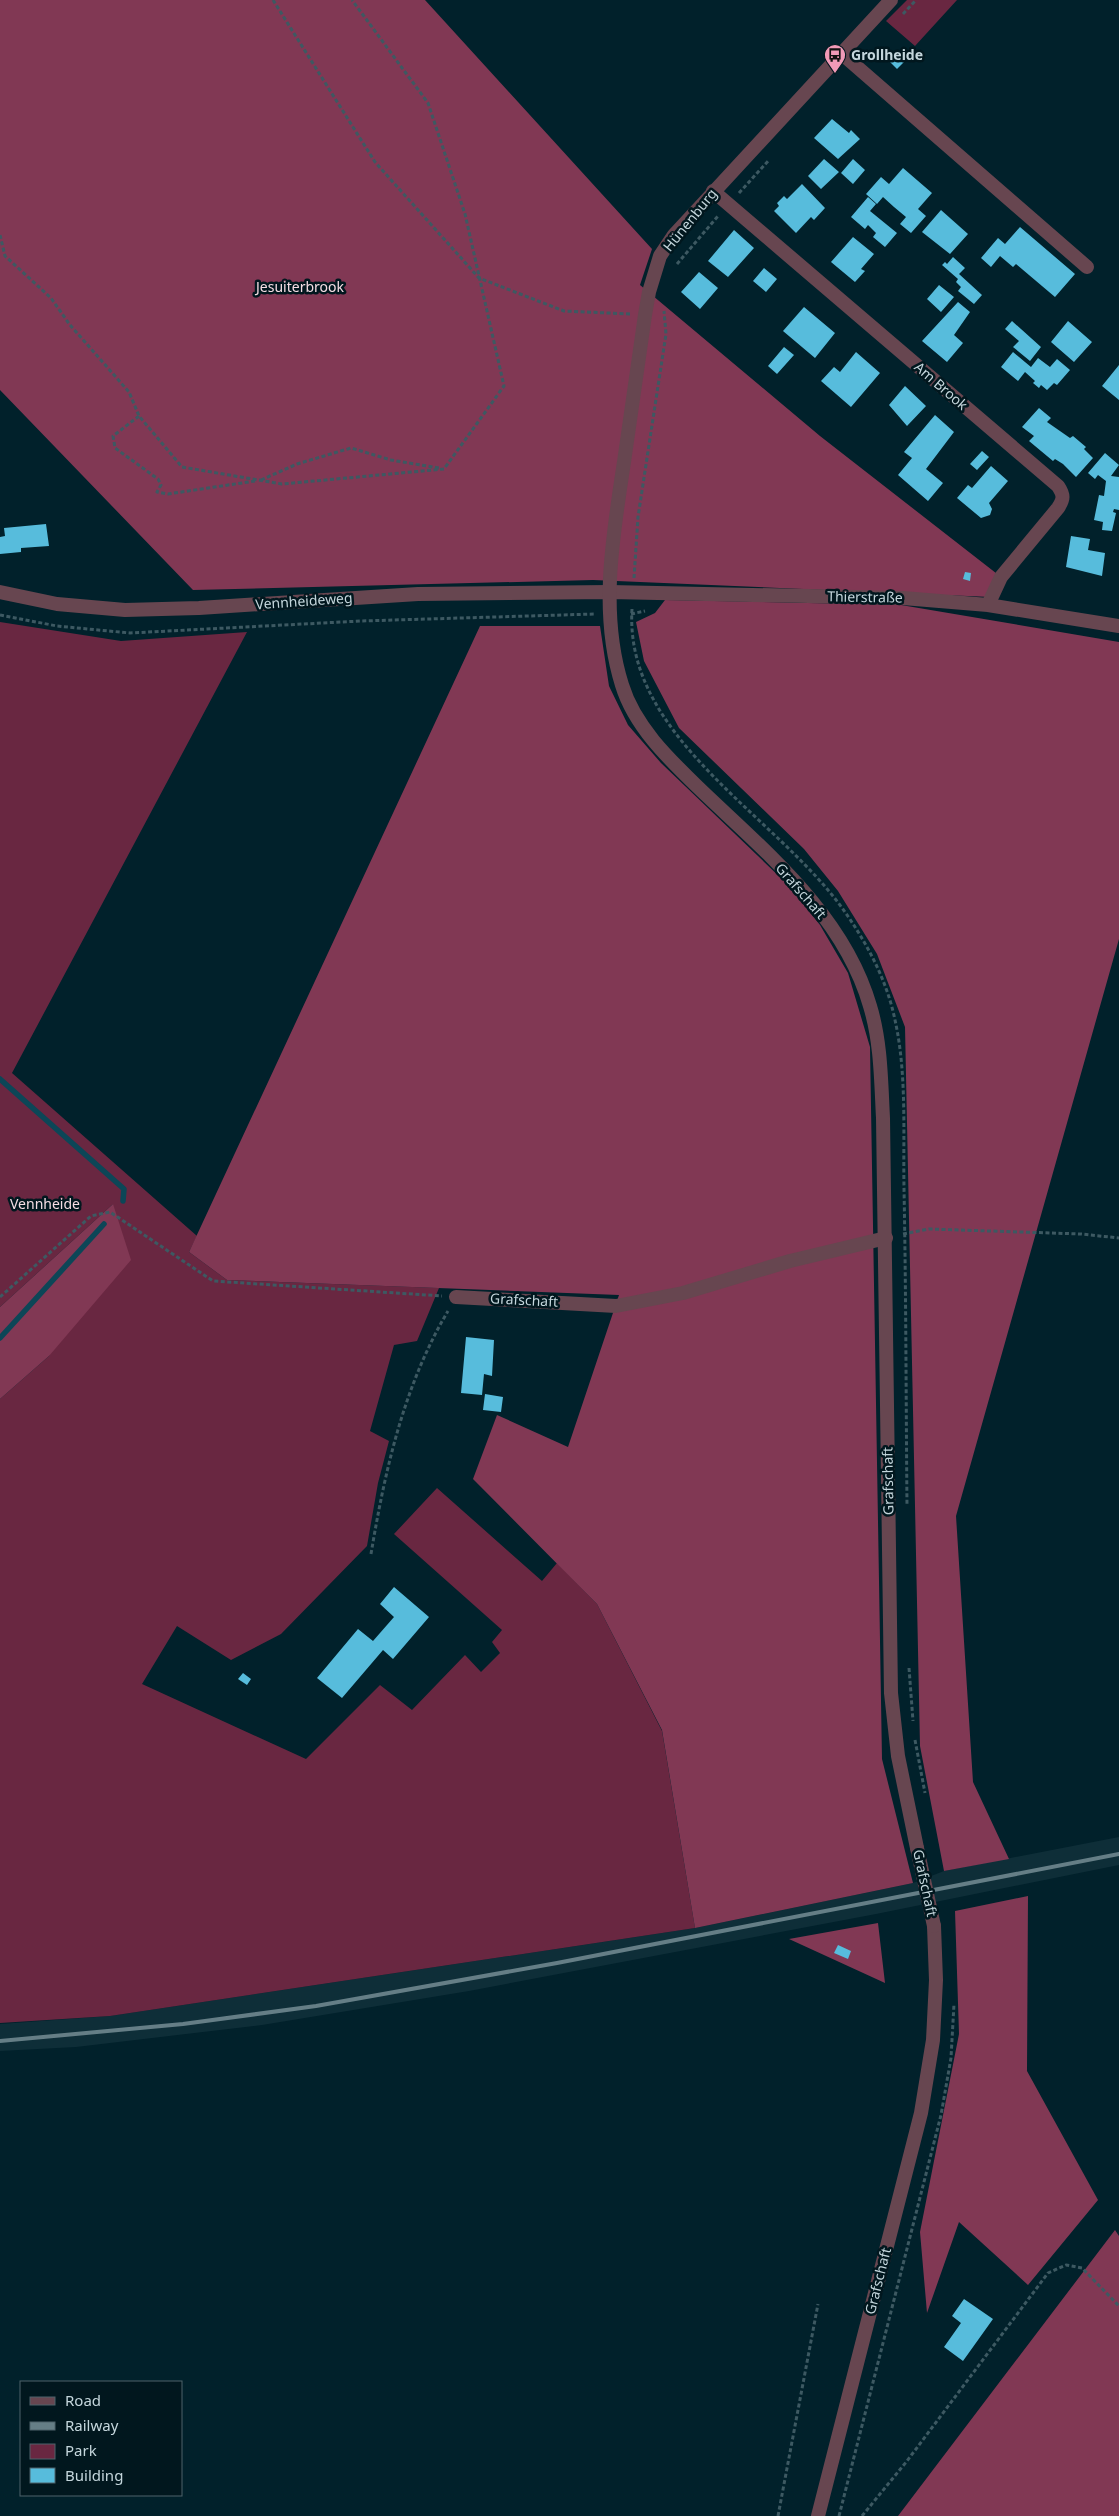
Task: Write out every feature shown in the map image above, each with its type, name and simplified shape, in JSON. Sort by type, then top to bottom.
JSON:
[{"type":"street","name":"Hünenburg","points":[[610,592],[613,534],[645,315],[649,292],[660,256],[674,235],[713,191],[891,0]]},
{"type":"street","points":[[841,53],[1087,267]]},
{"type":"street","name":"Am Brook","points":[[713,191],[1058,486],[1063,493],[1063,501],[1058,508],[1001,577],[988,605]]},
{"type":"street","name":"Vennheideweg","points":[[0,592],[57,604],[125,610],[199,608],[418,594],[610,592]]},
{"type":"street","name":"Thierstraße","points":[[610,592],[903,598],[988,605],[1119,626]]},
{"type":"street","name":"Grafschaft","points":[[610,592],[614,658],[622,688],[638,719],[662,750],[687,776],[792,877],[828,921],[855,968],[870,1005],[879,1049],[886,1238],[890,1693],[898,1756],[934,1926],[936,1980],[933,2040],[921,2113],[818,2516]]},
{"type":"street","name":"Grafschaft","points":[[456,1297],[616,1306],[683,1294],[790,1261],[886,1238]]},
{"type":"path","points":[[273,0],[375,162],[478,278],[564,312],[645,315]]},
{"type":"path","points":[[0,235],[5,256],[51,298],[70,325],[129,392],[139,416],[182,467],[282,484],[444,469],[504,386],[465,214],[428,103],[352,0]]},
{"type":"path","points":[[896,22],[916,0]]},
{"type":"path","points":[[671,271],[772,156]]},
{"type":"path","points":[[0,616],[57,626],[130,633],[361,621],[631,614],[638,518],[666,334],[664,307]]},
{"type":"path","points":[[139,416],[113,436],[115,448],[158,479],[161,485],[157,492],[168,494],[260,480],[297,464],[351,448],[391,460],[444,469]]},
{"type":"path","points":[[0,1297],[91,1216],[110,1212],[213,1280],[456,1297],[434,1335],[404,1410],[383,1484],[371,1554]]},
{"type":"path","points":[[886,1238],[930,1229],[1081,1234],[1119,1238]]},
{"type":"path","points":[[905,1234],[907,1508]]},
{"type":"path","points":[[909,1664],[914,1731],[926,1798]]},
{"type":"path","points":[[862,2516],[907,2461],[1048,2274],[1066,2264],[1082,2268],[1119,2306]]},
{"type":"path","points":[[778,2516],[818,2304]]},
{"type":"shaded area","points":[[1119,1837],[1119,1865],[876,1914],[469,1991],[262,2025],[76,2047],[0,2051],[0,2024],[110,2016],[695,1928],[913,1883],[944,1871]]},
{"type":"green space","name":"Jesuiterbrook","points":[[0,0],[425,0],[652,249],[640,285],[820,436],[1001,577],[991,597],[593,580],[193,590],[0,390]]},
{"type":"green space","points":[[907,0],[957,0],[915,46],[886,21]]},
{"type":"green space","points":[[665,600],[901,605],[1119,642],[1119,939],[956,1516],[973,1782],[1009,1859],[944,1871],[920,1746],[905,1027],[877,954],[838,891],[804,849],[679,728],[644,661],[636,622],[655,613]]},
{"type":"green space","name":"Vennheide","points":[[0,622],[121,641],[247,632],[12,1073],[197,1236],[189,1252],[227,1280],[439,1288],[417,1341],[394,1345],[370,1431],[389,1441],[378,1483],[367,1546],[281,1634],[231,1660],[177,1626],[142,1684],[306,1759],[380,1685],[412,1710],[465,1655],[481,1672],[500,1653],[492,1642],[502,1630],[394,1534],[437,1488],[542,1581],[557,1563],[597,1604],[662,1731],[695,1928],[110,2016],[0,2023],[0,1399],[49,1356],[113,1204],[0,1307]]},
{"type":"green space","points":[[480,626],[600,626],[609,686],[628,725],[661,763],[785,882],[820,925],[848,973],[870,1047],[882,1759],[913,1883],[695,1928],[662,1730],[597,1604],[473,1479],[497,1415],[568,1447],[619,1295],[227,1280],[189,1252]]},
{"type":"green space","points":[[113,1204],[131,1260],[49,1356],[0,1399],[0,1307]]},
{"type":"green space","points":[[1028,1896],[1027,2071],[1098,2200],[1028,2285],[959,2222],[927,2313],[920,2232],[959,2034],[955,1911]]},
{"type":"green space","points":[[878,1923],[885,1983],[789,1939]]},
{"type":"green space","points":[[1115,2230],[1119,2236],[1119,2516],[898,2516]]},
{"type":"building","points":[[897,53],[905,61],[897,69],[889,61]]},
{"type":"building","points":[[832,119],[849,133],[851,130],[860,139],[838,159],[814,138]]},
{"type":"building","points":[[824,159],[839,172],[821,189],[808,176]]},
{"type":"building","points":[[853,159],[865,170],[853,184],[841,173]]},
{"type":"building","points":[[903,168],[932,193],[918,209],[926,216],[911,233],[900,224],[906,217],[883,197],[877,204],[866,194],[881,177],[889,184]]},
{"type":"building","points":[[802,184],[825,208],[814,220],[811,217],[796,233],[774,211],[779,206],[777,203],[784,196],[787,199]]},
{"type":"building","points":[[868,197],[876,204],[870,211],[897,233],[885,247],[873,237],[876,233],[868,225],[865,229],[851,217]]},
{"type":"building","points":[[941,210],[968,234],[950,254],[922,232]]},
{"type":"building","points":[[1020,227],[1075,274],[1055,297],[1016,264],[1013,267],[1000,256],[991,267],[981,258],[998,238],[1005,244]]},
{"type":"building","points":[[734,230],[754,248],[728,277],[708,261]]},
{"type":"building","points":[[853,237],[874,254],[861,269],[865,271],[855,282],[831,262]]},
{"type":"building","points":[[953,257],[965,268],[959,274],[982,295],[974,304],[958,291],[961,287],[956,282],[958,279],[942,265],[945,262],[947,264]]},
{"type":"building","points":[[764,268],[777,279],[766,292],[753,281]]},
{"type":"building","points":[[699,272],[718,288],[700,309],[681,292]]},
{"type":"building","points":[[939,285],[954,297],[941,312],[927,299]]},
{"type":"building","points":[[958,302],[970,312],[954,335],[963,343],[947,362],[922,341]]},
{"type":"building","points":[[804,307],[835,333],[815,358],[783,331]]},
{"type":"building","points":[[1012,321],[1041,347],[1030,361],[1013,347],[1019,341],[1005,329]]},
{"type":"building","points":[[1068,321],[1092,342],[1074,362],[1051,342]]},
{"type":"building","points":[[784,347],[794,355],[777,374],[768,366]]},
{"type":"building","points":[[856,352],[880,373],[851,407],[821,381],[834,367],[840,372]]},
{"type":"building","points":[[1013,352],[1031,367],[1038,358],[1050,367],[1057,359],[1070,370],[1057,385],[1054,383],[1047,390],[1041,385],[1039,388],[1033,383],[1035,381],[1025,372],[1018,381],[1001,367]]},
{"type":"building","points":[[1119,365],[1119,400],[1102,386]]},
{"type":"building","points":[[905,386],[926,406],[907,426],[889,405]]},
{"type":"building","points":[[1039,408],[1051,418],[1047,422],[1070,438],[1073,436],[1086,447],[1084,449],[1093,458],[1076,477],[1063,464],[1055,459],[1053,461],[1029,441],[1034,436],[1022,427]]},
{"type":"building","points":[[935,415],[954,432],[926,469],[943,483],[928,501],[898,475],[912,458],[904,452]]},
{"type":"building","points":[[982,451],[989,457],[977,470],[970,464]]},
{"type":"building","points":[[1105,453],[1119,465],[1111,476],[1119,477],[1119,510],[1114,509],[1113,512],[1116,513],[1112,531],[1102,530],[1103,522],[1094,520],[1099,495],[1104,496],[1106,481],[1098,475],[1095,479],[1088,473]]},
{"type":"building","points":[[991,466],[1008,481],[989,503],[992,509],[990,515],[981,518],[957,498],[968,485],[972,488]]},
{"type":"building","points":[[46,524],[49,546],[21,548],[21,552],[0,554],[0,537],[5,536],[4,528]]},
{"type":"building","points":[[1071,536],[1090,539],[1088,550],[1105,553],[1102,576],[1066,567]]},
{"type":"building","points":[[965,572],[971,573],[970,581],[963,579]]},
{"type":"building","points":[[466,1337],[494,1340],[492,1376],[484,1374],[482,1395],[461,1393]]},
{"type":"building","points":[[485,1394],[503,1397],[501,1412],[483,1410]]},
{"type":"building","points":[[394,1587],[429,1617],[393,1659],[383,1650],[342,1698],[317,1678],[358,1629],[373,1641],[394,1617],[380,1604]]},
{"type":"building","points":[[243,1673],[251,1679],[247,1685],[238,1679]]},
{"type":"building","points":[[838,1945],[851,1951],[848,1959],[834,1953]]},
{"type":"building","points":[[964,2299],[993,2319],[963,2361],[944,2347],[961,2323],[952,2316]]},
{"type":"waterway","points":[[0,1079],[124,1189],[123,1201]]},
{"type":"waterway","points":[[0,1338],[104,1224]]},
{"type":"railway","points":[[0,2041],[183,2024],[316,2006],[557,1963],[1119,1854]]},
{"type":"place","name":"Grollheide","points":[[835,74]]}]
